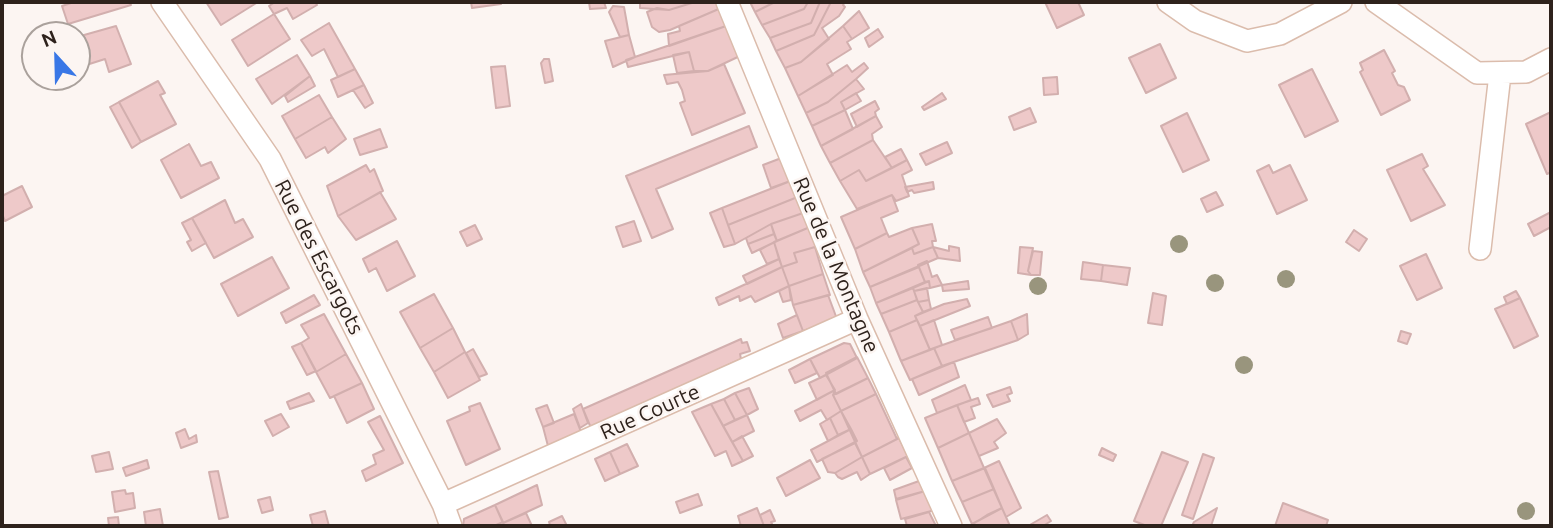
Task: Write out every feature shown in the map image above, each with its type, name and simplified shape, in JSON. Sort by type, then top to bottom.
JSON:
[{"type":"street","name":"Rue des Escargots","points":[[162,2],[270,159],[443,504],[451,526]]},
{"type":"street","name":"Rue de la Montagne","points":[[727,2],[857,319],[951,526]]},
{"type":"street","points":[[1168,2],[1195,21],[1248,41],[1280,34],[1341,2]]},
{"type":"street","points":[[1376,2],[1478,73],[1526,72],[1551,60]]},
{"type":"street","points":[[1480,249],[1500,74]]},
{"type":"street","name":"Rue Courte","points":[[443,504],[857,319]]},
{"type":"building","points":[[74,2],[129,2],[131,5],[78,21],[67,21],[62,6]]},
{"type":"building","points":[[206,2],[258,2],[221,25]]},
{"type":"building","points":[[275,2],[315,2],[317,5],[293,19],[287,8],[274,14],[269,6]]},
{"type":"building","points":[[471,2],[500,2],[501,4],[472,8]]},
{"type":"building","points":[[589,2],[604,2],[606,8],[590,9]]},
{"type":"building","points":[[640,2],[695,2],[669,10],[640,8]]},
{"type":"building","points":[[695,2],[718,2],[721,8],[670,30],[659,32],[652,27],[647,12],[657,8],[669,10]]},
{"type":"building","points":[[750,2],[775,2],[755,12]]},
{"type":"building","points":[[775,2],[808,2],[804,9],[762,25],[755,12]]},
{"type":"building","points":[[808,2],[820,2],[811,23],[770,38],[762,25],[804,9]]},
{"type":"building","points":[[820,2],[831,2],[814,35],[776,51],[770,38],[811,23]]},
{"type":"building","points":[[831,2],[845,2],[845,7],[839,16],[822,28],[829,39],[801,62],[785,68],[776,51],[814,35]]},
{"type":"building","points":[[1045,2],[1078,2],[1084,15],[1057,28]]},
{"type":"building","points":[[613,6],[624,7],[629,35],[620,37],[609,12]]},
{"type":"building","points":[[721,8],[729,25],[669,46],[668,34],[680,31],[679,26]]},
{"type":"building","points":[[859,11],[869,28],[852,39],[843,26]]},
{"type":"building","points":[[274,14],[290,39],[248,66],[232,40]]},
{"type":"building","points":[[329,23],[355,69],[338,77],[324,49],[312,56],[301,40]]},
{"type":"building","points":[[729,25],[742,55],[708,71],[694,71],[689,52],[628,67],[626,60]]},
{"type":"building","points":[[116,26],[131,64],[109,72],[105,59],[91,64],[91,33]]},
{"type":"building","points":[[843,26],[852,39],[847,42],[851,49],[827,64],[833,75],[798,96],[785,68],[801,62]]},
{"type":"building","points":[[878,29],[883,37],[869,47],[865,38]]},
{"type":"building","points":[[629,35],[635,57],[613,67],[605,41]]},
{"type":"building","points":[[1160,44],[1176,78],[1146,93],[1129,58]]},
{"type":"building","points":[[1384,50],[1395,71],[1392,73],[1398,85],[1404,87],[1410,100],[1381,115],[1360,72],[1363,70],[1360,63]]},
{"type":"building","points":[[689,52],[694,71],[677,73],[673,55]]},
{"type":"building","points":[[297,55],[310,76],[272,104],[256,79]]},
{"type":"building","points":[[544,59],[549,59],[553,81],[545,83],[541,63]]},
{"type":"building","points":[[864,63],[868,68],[856,79],[828,102],[806,113],[798,96],[847,65],[852,72]]},
{"type":"building","points":[[724,64],[745,113],[692,135],[680,103],[685,101],[682,90],[678,82],[667,84],[664,75],[708,71]]},
{"type":"building","points":[[505,66],[510,106],[496,108],[491,67]]},
{"type":"building","points":[[355,69],[364,85],[338,97],[331,80]]},
{"type":"building","points":[[1312,69],[1338,121],[1305,137],[1279,85]]},
{"type":"building","points":[[310,76],[315,86],[288,102],[285,96]]},
{"type":"building","points":[[1057,77],[1058,94],[1044,95],[1043,78]]},
{"type":"building","points":[[856,79],[864,89],[841,102],[845,110],[812,126],[806,113],[828,102]]},
{"type":"building","points":[[158,81],[165,93],[160,95],[176,124],[141,142],[119,102]]},
{"type":"building","points":[[364,85],[373,103],[365,108],[353,90]]},
{"type":"building","points":[[856,93],[861,101],[845,110],[841,102]]},
{"type":"building","points":[[942,93],[946,99],[924,110],[922,107]]},
{"type":"building","points":[[319,95],[332,117],[295,139],[282,116]]},
{"type":"building","points":[[875,101],[879,109],[875,112],[876,116],[857,127],[851,114]]},
{"type":"building","points":[[119,102],[141,142],[132,148],[110,107]]},
{"type":"building","points":[[1030,108],[1036,122],[1014,130],[1009,117]]},
{"type":"building","points":[[845,110],[853,129],[821,146],[812,126]]},
{"type":"building","points":[[1551,112],[1551,172],[1547,174],[1526,124]]},
{"type":"building","points":[[1187,113],[1209,160],[1183,172],[1161,126]]},
{"type":"building","points":[[876,116],[882,127],[872,134],[873,140],[830,163],[821,146]]},
{"type":"building","points":[[332,117],[346,139],[328,153],[325,147],[306,158],[295,139]]},
{"type":"building","points":[[749,126],[757,147],[656,189],[673,229],[652,238],[626,176]]},
{"type":"building","points":[[380,129],[387,147],[360,155],[354,139]]},
{"type":"building","points":[[873,140],[892,168],[866,181],[859,170],[840,181],[830,163]]},
{"type":"building","points":[[947,142],[952,153],[926,165],[920,154]]},
{"type":"building","points":[[189,144],[201,166],[211,162],[219,178],[181,198],[161,160]]},
{"type":"building","points":[[901,149],[907,160],[892,168],[885,157]]},
{"type":"building","points":[[1422,154],[1428,166],[1423,169],[1445,205],[1411,221],[1387,170]]},
{"type":"building","points":[[784,157],[793,180],[771,188],[763,165]]},
{"type":"building","points":[[907,160],[912,170],[902,175],[909,196],[896,201],[892,195],[857,209],[840,181],[859,170],[866,181]]},
{"type":"building","points":[[366,165],[370,172],[374,169],[383,191],[338,216],[327,186]]},
{"type":"building","points":[[1269,165],[1273,173],[1290,165],[1307,200],[1277,214],[1257,171]]},
{"type":"building","points":[[793,180],[800,196],[728,225],[722,208]]},
{"type":"building","points":[[933,182],[934,189],[914,193],[912,190],[907,192],[905,187]]},
{"type":"building","points":[[22,186],[32,207],[5,221],[2,214],[2,196]]},
{"type":"building","points":[[380,192],[396,219],[356,240],[338,216]]},
{"type":"building","points":[[1216,192],[1223,205],[1207,212],[1201,199]]},
{"type":"building","points":[[892,195],[898,211],[881,218],[887,233],[855,249],[841,217]]},
{"type":"building","points":[[800,196],[806,212],[771,224],[735,244],[728,225]]},
{"type":"building","points":[[225,200],[235,223],[243,219],[253,237],[214,258],[192,218]]},
{"type":"building","points":[[722,208],[735,244],[724,247],[710,213]]},
{"type":"building","points":[[806,212],[810,227],[777,241],[771,224]]},
{"type":"building","points":[[1551,212],[1551,227],[1534,236],[1528,224]]},
{"type":"building","points":[[192,218],[206,243],[192,251],[187,242],[191,240],[182,223]]},
{"type":"building","points":[[634,221],[641,241],[623,247],[616,227]]},
{"type":"building","points":[[771,224],[774,234],[748,244],[746,238]]},
{"type":"building","points":[[932,224],[936,241],[932,241],[933,247],[914,254],[912,248],[919,244],[912,228]]},
{"type":"building","points":[[475,225],[482,239],[467,246],[460,232]]},
{"type":"building","points":[[810,227],[817,244],[815,247],[794,253],[797,262],[782,267],[774,242]]},
{"type":"building","points":[[912,228],[919,244],[863,272],[855,249],[887,233],[889,237]]},
{"type":"building","points":[[1354,230],[1367,239],[1359,251],[1346,242]]},
{"type":"building","points":[[774,234],[777,241],[752,253],[748,244]]},
{"type":"building","points":[[397,241],[415,276],[387,291],[376,268],[369,272],[363,259]]},
{"type":"building","points":[[774,242],[779,259],[767,264],[760,250]]},
{"type":"building","points":[[949,246],[959,248],[960,261],[938,258],[933,247],[949,251]]},
{"type":"building","points":[[815,247],[823,274],[789,286],[782,267],[797,262],[794,253]]},
{"type":"building","points":[[933,247],[938,258],[870,287],[863,272],[912,248],[914,254]]},
{"type":"building","points":[[1020,247],[1033,248],[1028,271],[1031,275],[1018,273]]},
{"type":"building","points":[[1033,251],[1042,252],[1040,275],[1031,275],[1028,271]]},
{"type":"building","points":[[1426,254],[1442,288],[1417,300],[1400,266]]},
{"type":"building","points":[[272,257],[289,288],[238,316],[221,284]]},
{"type":"building","points":[[779,259],[782,267],[747,284],[743,276]]},
{"type":"building","points":[[927,261],[932,277],[937,275],[942,285],[930,288],[929,281],[925,282],[918,265]]},
{"type":"building","points":[[1083,262],[1103,265],[1101,281],[1081,279]]},
{"type":"building","points":[[1103,265],[1130,268],[1127,285],[1101,281]]},
{"type":"building","points":[[782,267],[789,286],[755,302],[751,296],[740,301],[739,296],[719,305],[716,298]]},
{"type":"building","points":[[919,267],[925,282],[876,303],[870,287]]},
{"type":"building","points":[[823,274],[830,295],[793,305],[789,286]]},
{"type":"building","points":[[929,281],[930,288],[914,291],[913,288]]},
{"type":"building","points":[[968,281],[969,289],[943,291],[942,285]]},
{"type":"building","points":[[789,286],[791,300],[783,302],[779,291]]},
{"type":"building","points":[[913,288],[917,300],[881,314],[876,303]]},
{"type":"building","points":[[927,288],[929,300],[918,302],[914,291]]},
{"type":"building","points":[[1516,291],[1520,298],[1507,304],[1504,297]]},
{"type":"building","points":[[1153,293],[1166,296],[1162,325],[1148,323]]},
{"type":"building","points":[[434,294],[453,328],[420,348],[400,312]]},
{"type":"building","points":[[314,295],[320,305],[286,323],[281,313]]},
{"type":"building","points":[[828,295],[837,319],[803,331],[793,305]]},
{"type":"building","points":[[1520,298],[1538,336],[1514,348],[1495,309]]},
{"type":"building","points":[[967,299],[970,306],[920,326],[915,316],[944,304]]},
{"type":"building","points":[[917,300],[923,312],[915,316],[917,320],[889,332],[881,314]]},
{"type":"building","points":[[929,300],[931,309],[923,312],[918,302]]},
{"type":"building","points":[[324,314],[346,354],[316,372],[301,343],[309,338],[301,325]]},
{"type":"building","points":[[1027,314],[1028,334],[1018,340],[1011,321]]},
{"type":"building","points":[[797,315],[803,331],[783,338],[778,324]]},
{"type":"building","points":[[988,317],[992,328],[955,340],[951,330]]},
{"type":"building","points":[[917,320],[930,350],[901,361],[889,332]]},
{"type":"building","points":[[934,320],[942,345],[930,350],[920,326]]},
{"type":"building","points":[[1011,321],[1018,340],[942,366],[934,348]]},
{"type":"building","points":[[453,328],[465,352],[434,372],[420,348]]},
{"type":"building","points":[[1401,331],[1411,334],[1407,344],[1398,341]]},
{"type":"building","points":[[741,339],[742,343],[747,342],[750,351],[740,354],[741,359],[591,428],[583,409]]},
{"type":"building","points":[[301,343],[316,371],[307,375],[292,347]]},
{"type":"building","points":[[844,343],[850,344],[857,358],[820,378],[810,359]]},
{"type":"building","points":[[934,348],[942,366],[910,380],[901,361]]},
{"type":"building","points":[[473,349],[487,374],[479,377],[466,353]]},
{"type":"building","points":[[465,352],[480,380],[448,398],[434,372]]},
{"type":"building","points":[[346,354],[362,383],[330,398],[316,372]]},
{"type":"building","points":[[857,357],[868,378],[836,394],[826,373]]},
{"type":"building","points":[[810,359],[817,373],[795,383],[789,370]]},
{"type":"building","points":[[954,362],[959,377],[919,395],[912,379]]},
{"type":"building","points":[[826,375],[835,390],[817,400],[809,383]]},
{"type":"building","points":[[868,378],[876,394],[841,411],[833,395]]},
{"type":"building","points":[[362,383],[374,409],[347,423],[334,396]]},
{"type":"building","points":[[965,385],[971,400],[937,413],[932,400]]},
{"type":"building","points":[[1010,387],[1012,393],[1007,395],[1010,401],[993,407],[987,395]]},
{"type":"building","points":[[749,388],[758,409],[747,415],[735,393]]},
{"type":"building","points":[[835,390],[833,395],[841,411],[827,420],[821,410],[800,421],[795,411]]},
{"type":"building","points":[[309,393],[314,401],[290,409],[287,402]]},
{"type":"building","points":[[735,393],[747,415],[735,420],[724,399]]},
{"type":"building","points":[[876,394],[897,439],[862,457],[841,411]]},
{"type":"building","points":[[978,398],[980,404],[971,407],[975,418],[964,422],[957,405]]},
{"type":"building","points":[[724,399],[735,420],[723,426],[711,404]]},
{"type":"building","points":[[480,403],[500,449],[466,465],[447,421],[470,411],[469,407]]},
{"type":"building","points":[[581,404],[588,423],[580,428],[573,409]]},
{"type":"building","points":[[711,404],[743,461],[732,466],[726,451],[715,456],[692,412]]},
{"type":"building","points":[[547,405],[554,423],[543,427],[536,409]]},
{"type":"building","points":[[957,405],[969,433],[938,448],[925,418]]},
{"type":"building","points":[[841,411],[851,429],[838,435],[830,418]]},
{"type":"building","points":[[281,414],[289,427],[273,436],[265,421]]},
{"type":"building","points":[[574,414],[581,432],[548,446],[543,427]]},
{"type":"building","points":[[747,415],[754,431],[732,442],[723,426]]},
{"type":"building","points":[[380,416],[403,463],[366,481],[362,471],[376,464],[373,455],[384,450],[368,422]]},
{"type":"building","points":[[830,418],[838,435],[828,441],[820,424]]},
{"type":"building","points":[[997,419],[1006,433],[994,442],[998,448],[979,456],[969,433]]},
{"type":"building","points":[[185,429],[189,439],[196,435],[197,442],[181,448],[176,433]]},
{"type":"building","points":[[851,429],[857,441],[817,462],[811,450]]},
{"type":"building","points":[[969,433],[984,468],[952,481],[938,448]]},
{"type":"building","points":[[742,436],[753,456],[743,461],[732,442]]},
{"type":"building","points":[[899,438],[908,456],[870,474],[862,457]]},
{"type":"building","points":[[855,443],[862,457],[835,473],[828,472],[822,459]]},
{"type":"building","points":[[627,444],[638,466],[620,474],[610,452]]},
{"type":"building","points":[[1102,448],[1116,455],[1113,461],[1099,455]]},
{"type":"building","points":[[109,452],[113,469],[96,472],[92,456]]},
{"type":"building","points":[[610,452],[620,474],[605,481],[595,459]]},
{"type":"building","points":[[1162,452],[1188,462],[1161,526],[1147,526],[1134,521]]},
{"type":"building","points":[[1203,454],[1214,458],[1193,519],[1182,515]]},
{"type":"building","points":[[862,457],[870,474],[861,480],[857,472],[842,479],[835,473]]},
{"type":"building","points":[[906,457],[912,468],[890,480],[884,468]]},
{"type":"building","points":[[147,460],[149,468],[126,476],[123,468]]},
{"type":"building","points":[[810,460],[820,478],[786,496],[777,478]]},
{"type":"building","points":[[999,461],[1021,508],[1006,517],[984,468]]},
{"type":"building","points":[[985,468],[994,489],[962,502],[952,481]]},
{"type":"building","points":[[218,471],[228,517],[219,519],[209,472]]},
{"type":"building","points":[[919,481],[925,491],[896,499],[894,490]]},
{"type":"building","points":[[537,485],[542,505],[503,523],[495,505]]},
{"type":"building","points":[[994,489],[1002,508],[972,524],[962,502]]},
{"type":"building","points":[[125,490],[126,494],[133,493],[135,508],[115,512],[112,492]]},
{"type":"building","points":[[925,491],[935,510],[901,519],[896,500]]},
{"type":"building","points":[[698,494],[702,505],[680,513],[676,502]]},
{"type":"building","points":[[270,497],[273,510],[262,513],[258,500]]},
{"type":"building","points":[[1283,503],[1328,520],[1326,526],[1275,526]]},
{"type":"building","points":[[495,505],[503,522],[494,526],[463,526],[464,519]]},
{"type":"building","points":[[757,508],[764,526],[741,526],[738,516]]},
{"type":"building","points":[[1002,508],[1010,526],[970,526],[987,515]]},
{"type":"building","points":[[1217,508],[1211,526],[1192,526],[1194,522]]},
{"type":"building","points":[[160,509],[163,526],[146,526],[144,512]]},
{"type":"building","points":[[770,510],[775,521],[771,522],[773,526],[764,526],[760,515]]},
{"type":"building","points":[[325,511],[329,526],[313,526],[310,515]]},
{"type":"building","points":[[929,512],[936,526],[907,526],[905,519]]},
{"type":"building","points":[[526,513],[532,526],[505,526],[503,523]]},
{"type":"building","points":[[1047,515],[1051,521],[1043,526],[1028,526]]},
{"type":"building","points":[[562,516],[567,526],[550,525],[549,522]]},
{"type":"building","points":[[118,517],[119,526],[109,526],[108,518]]}]
